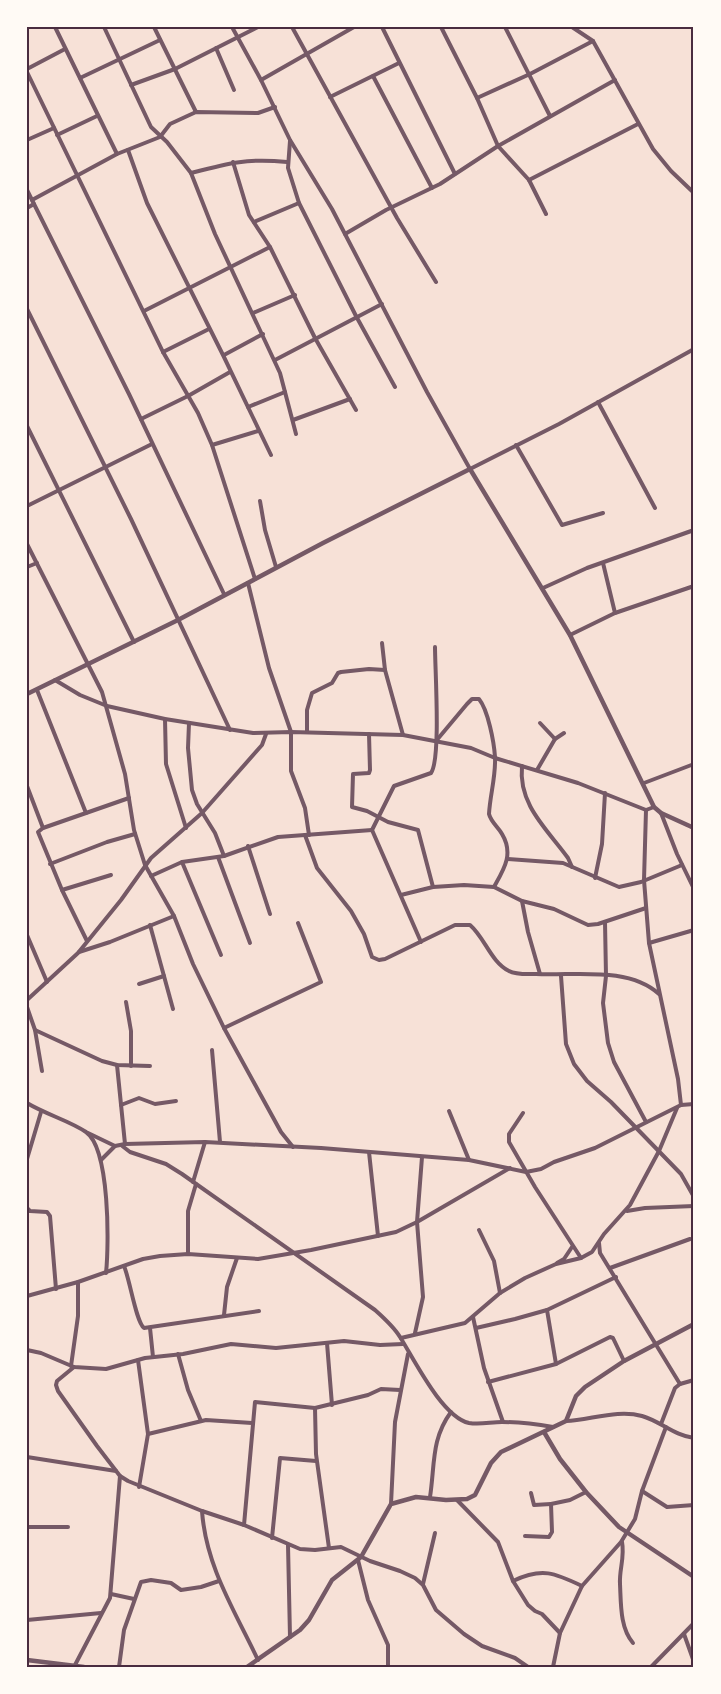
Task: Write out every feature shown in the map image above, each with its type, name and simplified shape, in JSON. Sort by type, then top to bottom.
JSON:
[{"type":"street","points":[[55,27],[117,154]]},
{"type":"street","points":[[104,27],[151,127],[191,173],[231,268],[275,360],[296,434]]},
{"type":"street","points":[[154,27],[196,111]]},
{"type":"street","points":[[232,27],[290,140],[345,234],[470,469],[570,635],[654,807],[661,813],[694,828]]},
{"type":"street","points":[[130,84],[175,69],[258,27]]},
{"type":"street","points":[[292,27],[392,208],[436,282]]},
{"type":"street","points":[[261,80],[354,27]]},
{"type":"street","points":[[382,27],[455,174]]},
{"type":"street","points":[[441,27],[498,146],[529,180],[546,214]]},
{"type":"street","points":[[505,27],[550,116]]},
{"type":"street","points":[[572,27],[593,41],[653,149],[671,171],[694,193]]},
{"type":"street","points":[[80,78],[160,40]]},
{"type":"street","points":[[477,98],[530,74],[593,41]]},
{"type":"street","points":[[216,48],[234,90]]},
{"type":"street","points":[[65,49],[27,71],[76,177],[99,217],[212,446],[255,579]]},
{"type":"street","points":[[330,98],[399,63]]},
{"type":"street","points":[[373,76],[432,188]]},
{"type":"street","points":[[345,234],[386,210],[432,188],[498,146],[615,80]]},
{"type":"street","points":[[27,208],[33,202],[117,154],[160,137],[170,124],[196,111],[258,112],[275,107]]},
{"type":"street","points":[[57,135],[97,116]]},
{"type":"street","points":[[529,180],[638,124]]},
{"type":"street","points":[[27,140],[54,128]]},
{"type":"street","points":[[290,140],[287,162],[291,181],[300,203],[356,316],[395,387]]},
{"type":"street","points":[[128,150],[147,203],[271,455]]},
{"type":"street","points":[[191,173],[233,162],[261,159],[287,162]]},
{"type":"street","points":[[233,162],[254,222],[270,247],[315,338],[356,410]]},
{"type":"street","points":[[27,190],[141,419],[224,594]]},
{"type":"street","points":[[254,222],[300,203]]},
{"type":"street","points":[[144,311],[270,247]]},
{"type":"street","points":[[253,313],[295,295]]},
{"type":"street","points":[[275,360],[382,304]]},
{"type":"street","points":[[27,309],[230,730]]},
{"type":"street","points":[[164,352],[209,328]]},
{"type":"street","points":[[224,356],[262,334]]},
{"type":"street","points":[[27,694],[178,620],[276,567],[470,469],[694,349]]},
{"type":"street","points":[[141,419],[230,372]]},
{"type":"street","points":[[248,407],[285,392]]},
{"type":"street","points":[[293,420],[350,399]]},
{"type":"street","points":[[598,402],[655,508]]},
{"type":"street","points":[[27,426],[134,642]]},
{"type":"street","points":[[212,446],[258,430]]},
{"type":"street","points":[[27,506],[152,444]]},
{"type":"street","points":[[516,445],[562,525],[603,513]]},
{"type":"street","points":[[260,501],[265,530],[276,567]]},
{"type":"street","points":[[233,509],[241,507]]},
{"type":"street","points":[[543,588],[694,530]]},
{"type":"street","points":[[27,544],[89,664],[107,706],[125,774],[135,834],[145,865],[174,916],[193,964],[224,1028],[281,1132],[292,1147]]},
{"type":"street","points":[[27,567],[37,563]]},
{"type":"street","points":[[603,564],[615,613]]},
{"type":"street","points":[[248,583],[269,668],[291,732],[291,771],[305,807],[307,835],[317,868],[351,911],[364,934],[372,957],[380,960],[386,959],[455,925],[470,925],[477,931],[496,960],[513,973],[632,979],[654,989],[659,994]]},
{"type":"street","points":[[570,635],[615,613],[694,586]]},
{"type":"street","points":[[382,643],[385,670],[403,735]]},
{"type":"street","points":[[372,830],[394,786],[432,771],[436,741],[435,647]]},
{"type":"street","points":[[307,732],[307,710],[312,693],[328,685],[341,672],[385,670]]},
{"type":"street","points":[[55,680],[80,695],[107,706],[230,730],[266,734],[307,732],[403,735],[471,748],[495,758],[606,793],[646,810],[654,807]]},
{"type":"street","points":[[37,690],[86,813]]},
{"type":"street","points":[[436,741],[472,699],[479,699],[487,715],[495,758],[489,814],[507,843],[508,859],[494,887]]},
{"type":"street","points":[[165,719],[166,764],[186,828]]},
{"type":"street","points":[[189,723],[188,748],[192,790],[202,813],[215,833],[224,856]]},
{"type":"street","points":[[540,723],[555,739]]},
{"type":"street","points":[[537,770],[555,739],[564,733]]},
{"type":"street","points":[[27,1000],[78,953],[121,900],[145,865],[202,813],[262,745],[266,734]]},
{"type":"street","points":[[369,734],[370,770],[369,773],[353,774],[351,805],[388,822],[418,830],[433,887]]},
{"type":"street","points":[[644,783],[694,764]]},
{"type":"street","points":[[522,766],[521,778],[525,798],[572,867]]},
{"type":"street","points":[[27,786],[43,828]]},
{"type":"street","points":[[595,878],[602,844],[606,793]]},
{"type":"street","points":[[87,942],[50,864],[38,832],[43,828],[129,798]]},
{"type":"street","points":[[556,1264],[581,1258],[592,1252],[616,1220],[626,1211],[659,1151],[679,1106],[675,1063],[649,943],[644,880],[646,810]]},
{"type":"street","points":[[661,813],[694,889]]},
{"type":"street","points":[[151,876],[182,862],[224,856],[278,837],[372,830]]},
{"type":"street","points":[[372,830],[421,942]]},
{"type":"street","points":[[50,864],[135,834]]},
{"type":"street","points":[[248,846],[270,914]]},
{"type":"street","points":[[218,857],[250,943]]},
{"type":"street","points":[[508,859],[556,862],[619,886],[644,880],[682,865]]},
{"type":"street","points":[[182,862],[221,955]]},
{"type":"street","points":[[62,890],[111,875]]},
{"type":"street","points":[[401,895],[433,887],[464,885],[494,887],[522,901],[554,909],[588,925],[605,922],[646,908]]},
{"type":"street","points":[[522,901],[540,974]]},
{"type":"street","points":[[78,953],[174,916]]},
{"type":"street","points":[[605,922],[606,976],[603,1003],[608,1043],[614,1062],[646,1122]]},
{"type":"street","points":[[224,1028],[321,982],[298,923]]},
{"type":"street","points":[[150,925],[173,1009]]},
{"type":"street","points":[[649,943],[694,930]]},
{"type":"street","points":[[27,935],[46,982]]},
{"type":"street","points":[[139,984],[164,975]]},
{"type":"street","points":[[561,976],[566,1044],[570,1055],[587,1081],[611,1102],[686,1181],[694,1197]]},
{"type":"street","points":[[126,1002],[131,1030],[131,1066]]},
{"type":"street","points":[[27,1007],[35,1030],[42,1071]]},
{"type":"street","points":[[35,1030],[74,1049],[117,1065],[150,1066]]},
{"type":"street","points":[[212,1050],[220,1142]]},
{"type":"street","points":[[117,1065],[123,1145],[130,1152],[166,1164],[247,1218],[375,1310],[401,1338],[408,1353],[434,1392],[451,1412],[468,1423],[504,1422],[554,1427]]},
{"type":"street","points":[[121,1106],[140,1098],[155,1104],[176,1101]]},
{"type":"street","points":[[27,1104],[115,1146],[220,1142],[469,1160],[526,1172],[541,1169],[554,1162],[595,1148],[679,1106],[694,1104]]},
{"type":"street","points":[[27,1159],[41,1112]]},
{"type":"street","points":[[449,1112],[469,1160]]},
{"type":"street","points":[[523,1113],[509,1134],[509,1142],[572,1247],[581,1258]]},
{"type":"street","points":[[88,1133],[101,1160],[109,1228],[106,1273]]},
{"type":"street","points":[[188,1254],[188,1211],[205,1142]]},
{"type":"street","points":[[101,1160],[115,1146]]},
{"type":"street","points":[[369,1152],[378,1236]]},
{"type":"street","points":[[415,1333],[423,1297],[417,1222],[422,1157]]},
{"type":"street","points":[[27,1296],[56,1289],[152,1257],[188,1254],[258,1258],[378,1236],[417,1222],[510,1168]]},
{"type":"street","points":[[686,1181],[694,1179]]},
{"type":"street","points":[[626,1211],[694,1206]]},
{"type":"street","points":[[27,1208],[47,1212],[50,1216],[56,1289]]},
{"type":"street","points":[[479,1230],[494,1261],[500,1293]]},
{"type":"street","points":[[610,1268],[690,1239]]},
{"type":"street","points":[[599,1242],[600,1253],[680,1384]]},
{"type":"street","points":[[401,1338],[415,1333],[456,1326],[473,1317],[500,1293],[564,1259],[572,1247]]},
{"type":"street","points":[[592,1252],[600,1253]]},
{"type":"street","points":[[224,1315],[227,1287],[237,1258]]},
{"type":"street","points":[[124,1266],[133,1292],[139,1322],[144,1328],[259,1311]]},
{"type":"street","points":[[476,1328],[547,1310],[616,1277]]},
{"type":"street","points":[[78,1282],[78,1316],[73,1366],[57,1381],[56,1385],[120,1476],[139,1487],[244,1525],[288,1545],[308,1550],[346,1548],[359,1559],[400,1571],[415,1578],[423,1585],[429,1600],[446,1621],[482,1646],[516,1658],[528,1667]]},
{"type":"street","points":[[547,1310],[556,1364]]},
{"type":"street","points":[[473,1317],[488,1382],[504,1422]]},
{"type":"street","points":[[566,1421],[576,1396],[585,1387],[624,1361],[694,1324]]},
{"type":"street","points":[[150,1328],[153,1357]]},
{"type":"street","points":[[488,1382],[556,1364],[610,1337],[613,1338],[624,1361]]},
{"type":"street","points":[[27,1350],[73,1366],[114,1368],[138,1360],[231,1344],[276,1348],[354,1341],[380,1345],[404,1344]]},
{"type":"street","points":[[327,1343],[332,1404]]},
{"type":"street","points":[[247,1667],[290,1637],[309,1620],[332,1580],[359,1559],[391,1504],[392,1445],[408,1353]]},
{"type":"street","points":[[178,1354],[188,1390],[201,1421]]},
{"type":"street","points":[[138,1360],[148,1434],[139,1487]]},
{"type":"street","points":[[553,1667],[560,1633],[582,1586],[621,1542],[635,1519],[672,1393],[680,1384],[694,1380]]},
{"type":"street","points":[[244,1525],[255,1402],[315,1408],[368,1395],[381,1389],[400,1390]]},
{"type":"street","points":[[315,1408],[316,1461],[329,1548]]},
{"type":"street","points":[[430,1497],[437,1437],[451,1412]]},
{"type":"street","points":[[391,1504],[406,1498],[467,1499],[475,1495],[491,1463],[501,1452],[566,1421],[625,1414],[644,1416],[679,1434],[694,1438]]},
{"type":"street","points":[[148,1434],[201,1421],[252,1423]]},
{"type":"street","points":[[544,1432],[560,1459],[586,1492],[626,1533],[694,1577]]},
{"type":"street","points":[[27,1457],[117,1471]]},
{"type":"street","points":[[272,1538],[280,1458],[316,1461]]},
{"type":"street","points":[[75,1665],[111,1594],[120,1476]]},
{"type":"street","points":[[642,1491],[667,1507],[694,1505]]},
{"type":"street","points":[[531,1493],[534,1504],[551,1504],[570,1500],[586,1492]]},
{"type":"street","points":[[457,1500],[498,1542],[513,1581],[532,1609],[542,1614],[560,1633]]},
{"type":"street","points":[[525,1536],[547,1538],[551,1535],[551,1504]]},
{"type":"street","points":[[202,1511],[209,1553],[219,1581],[258,1660]]},
{"type":"street","points":[[27,1527],[68,1527]]},
{"type":"street","points":[[423,1585],[435,1533]]},
{"type":"street","points":[[621,1542],[624,1554],[620,1584],[624,1628],[633,1643]]},
{"type":"street","points":[[288,1545],[290,1637]]},
{"type":"street","points":[[359,1559],[368,1600],[388,1645],[388,1667]]},
{"type":"street","points":[[513,1581],[534,1572],[547,1572],[582,1586]]},
{"type":"street","points":[[120,1667],[124,1630],[140,1583],[143,1581],[171,1583],[181,1590],[219,1581]]},
{"type":"street","points":[[111,1594],[134,1599]]},
{"type":"street","points":[[27,1620],[102,1613]]},
{"type":"street","points":[[653,1666],[694,1623]]},
{"type":"street","points":[[684,1634],[694,1662]]},
{"type":"street","points":[[27,1660],[84,1667]]}]
